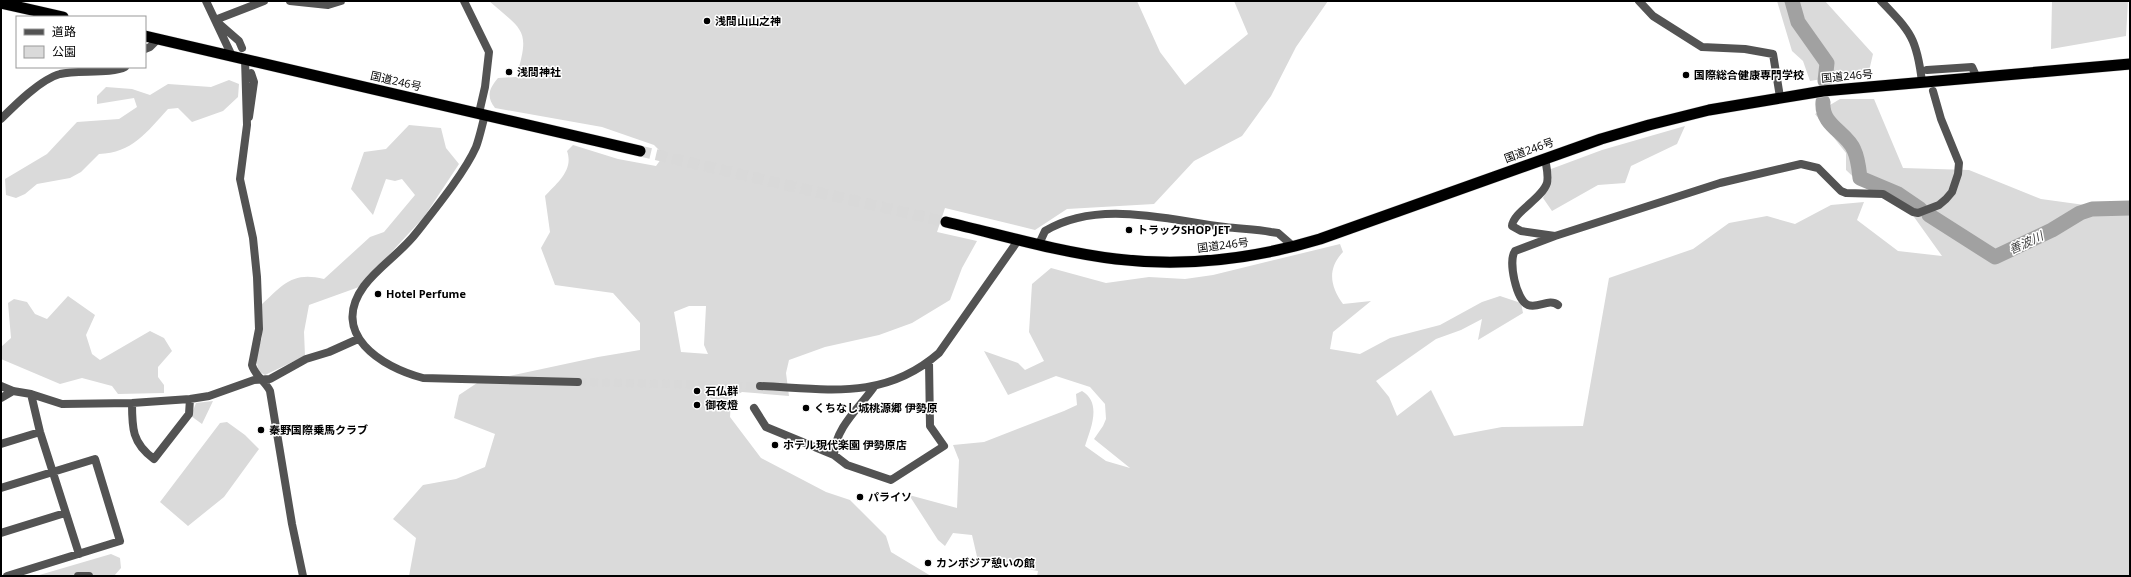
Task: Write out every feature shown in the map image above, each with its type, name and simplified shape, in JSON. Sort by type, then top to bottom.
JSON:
[{"type":"highway","points":[[1,3],[59,16]]},
{"type":"highway","name":"国道246号","points":[[146,36],[640,151]]},
{"type":"highway","name":"国道246号","points":[[946,222],[1039,244],[1115,259],[1157,262],[1188,262],[1240,258],[1294,246],[1344,231],[1545,158],[1649,125],[1743,103],[1823,91],[2130,64]]},
{"type":"street","points":[[206,1],[232,56]]},
{"type":"street","points":[[215,20],[264,1]]},
{"type":"street","points":[[290,1],[328,5],[341,1]]},
{"type":"street","points":[[464,1],[490,52],[482,114],[475,148],[416,234],[364,286],[355,303],[352,322],[358,339],[382,361],[404,372],[423,378],[578,382]]},
{"type":"street","points":[[1639,1],[1653,16],[1702,47],[1745,49],[1773,54],[1780,97]]},
{"type":"street","points":[[1881,1],[1909,31],[1914,34],[1919,42],[1927,71],[1972,67],[1977,78]]},
{"type":"street","points":[[215,20],[239,41],[242,48]]},
{"type":"street","points":[[1909,31],[1919,54],[1922,82]]},
{"type":"street","points":[[146,49],[150,47],[158,39]]},
{"type":"street","points":[[245,59],[247,121],[240,179],[253,238],[257,277],[259,329],[252,365],[253,371],[267,385],[270,391],[292,524],[303,576]]},
{"type":"street","points":[[1,119],[17,103],[60,74],[116,68]]},
{"type":"street","points":[[247,121],[251,111],[254,82],[251,73]]},
{"type":"street","points":[[1558,305],[1552,302],[1531,305],[1525,303],[1520,296],[1511,262],[1515,251],[1556,236],[1720,183],[1802,164],[1818,168],[1841,191],[1849,194],[1883,194],[1913,212],[1927,210],[1939,205],[1949,196],[1959,167],[1933,91]]},
{"type":"street","points":[[1545,158],[1548,177],[1546,184],[1539,196],[1514,220],[1512,226],[1521,231],[1556,236]]},
{"type":"street","points":[[1039,244],[1045,231],[1065,222],[1085,216],[1129,214],[1178,218],[1224,227],[1271,232],[1278,234],[1294,246]]},
{"type":"street","points":[[760,386],[838,390],[874,387],[892,382],[929,362],[949,340],[1019,239]]},
{"type":"street","points":[[1,386],[13,391],[31,394],[62,404],[132,403],[190,399],[209,396],[254,380],[270,379],[306,359],[329,352],[358,339]]},
{"type":"street","points":[[754,408],[766,427],[834,455],[847,465],[891,480],[944,446],[932,430],[929,420],[929,362]]},
{"type":"street","points":[[834,455],[836,442],[842,429],[874,387]]},
{"type":"street","points":[[1,398],[13,391]]},
{"type":"street","points":[[31,394],[40,432],[79,554]]},
{"type":"street","points":[[132,403],[132,430],[144,451],[154,459],[189,414],[190,399]]},
{"type":"street","points":[[1,444],[40,432]]},
{"type":"street","points":[[1,488],[95,459],[120,541],[7,576]]},
{"type":"street","points":[[1,533],[66,513]]},
{"type":"street","points":[[78,576],[89,576]]},
{"type":"green space","points":[[489,1],[1137,1],[1160,52],[1185,85],[1248,34],[1234,1],[1328,1],[1296,47],[1271,96],[1242,136],[1194,161],[1154,204],[1067,209],[1035,230],[945,208],[937,232],[977,241],[962,268],[950,300],[912,323],[879,335],[825,347],[789,360],[786,373],[789,396],[742,392],[731,398],[730,417],[761,458],[826,492],[850,500],[886,536],[891,552],[931,576],[409,576],[416,538],[393,519],[423,485],[456,479],[485,467],[495,434],[454,418],[459,395],[477,383],[598,357],[640,350],[640,323],[613,293],[555,285],[541,248],[550,232],[545,196],[563,176],[569,158],[567,151],[573,145],[618,159],[656,166],[664,155],[654,145],[602,127],[495,108],[490,100],[492,86],[498,78],[516,77],[521,61],[523,40],[521,32],[510,19]],"holes":[[[689,306],[706,306],[704,345],[708,354],[681,352],[674,312]]]},
{"type":"green space","points":[[1777,1],[1825,1],[1873,54],[1869,71],[1810,81],[1803,61],[1792,51]]},
{"type":"green space","points":[[2052,1],[2128,1],[2126,36],[2051,49]]},
{"type":"green space","points":[[229,80],[239,84],[238,97],[223,111],[192,122],[178,108],[168,109],[138,140],[121,150],[99,154],[81,172],[70,178],[37,184],[25,194],[16,198],[6,195],[5,179],[47,154],[77,122],[119,119],[137,107],[134,98],[97,104],[97,96],[106,87],[132,89],[150,95],[168,84],[211,87]]},
{"type":"green space","points":[[1840,99],[1874,99],[1903,168],[1969,170],[2041,199],[2092,206],[2130,207],[2130,576],[1037,576],[1038,571],[978,561],[972,535],[953,533],[945,546],[938,540],[909,495],[957,508],[959,460],[953,445],[984,442],[1064,411],[1077,405],[1076,394],[1082,391],[1092,402],[1093,409],[1092,424],[1085,446],[1106,461],[1130,468],[1094,439],[1106,419],[1105,404],[1090,387],[1056,376],[1008,395],[984,351],[1018,363],[1025,370],[1044,361],[1029,332],[1032,284],[1051,268],[1106,283],[1149,277],[1185,279],[1213,275],[1340,244],[1343,252],[1334,265],[1332,278],[1335,291],[1343,304],[1371,301],[1333,332],[1330,349],[1360,354],[1390,338],[1440,325],[1482,302],[1500,296],[1521,303],[1523,313],[1478,340],[1482,319],[1461,330],[1436,339],[1376,381],[1389,397],[1397,416],[1431,390],[1454,436],[1502,427],[1583,426],[1609,278],[1693,249],[1729,223],[1767,216],[1795,224],[1831,205],[1864,202],[1857,220],[1898,251],[1942,256],[1894,189],[1865,188],[1846,170],[1846,153],[1815,114]]},
{"type":"green space","points":[[409,125],[441,128],[446,148],[459,164],[424,217],[359,287],[309,305],[304,332],[305,356],[265,375],[258,371],[256,355],[262,338],[261,305],[282,286],[296,278],[313,277],[324,279],[370,237],[384,232],[415,195],[402,179],[395,181],[386,179],[373,215],[351,189],[364,152],[386,149]]},
{"type":"green space","points":[[1685,126],[1677,144],[1631,166],[1625,183],[1598,185],[1552,211],[1543,198],[1552,180],[1551,169],[1602,150]]},
{"type":"green space","points":[[68,296],[95,315],[86,335],[92,354],[100,360],[150,331],[164,338],[172,351],[158,367],[158,377],[164,385],[164,393],[118,394],[112,386],[82,378],[60,384],[1,359],[1,347],[11,338],[8,303],[14,299],[27,302],[35,314],[47,319]]},
{"type":"green space","points":[[213,401],[202,424],[191,416],[196,403]]},
{"type":"green space","points":[[227,422],[245,435],[259,449],[224,497],[188,526],[160,502],[220,423]]},
{"type":"green space","points":[[111,554],[120,558],[121,568],[114,576],[36,576]]},
{"type":"waterway","name":"善波川","points":[[1792,1],[1798,22],[1827,63],[1825,81]]},
{"type":"waterway","name":"善波川","points":[[1823,102],[1823,110],[1826,117],[1830,123],[1846,138],[1854,150],[1860,178],[1898,194],[1920,209]]},
{"type":"waterway","name":"善波川","points":[[1929,215],[1995,257],[2052,230],[2080,213],[2092,209],[2130,208]]},
{"type":"tunnel","points":[[640,151],[946,222]]},
{"type":"tunnel","points":[[578,382],[760,386]]},
{"type":"place","name":"浅間山山之神","points":[[707,21]]},
{"type":"place","name":"浅間神社","points":[[509,72]]},
{"type":"place","name":"国際総合健康専門学校","points":[[1686,75]]},
{"type":"place","name":"トラックSHOP JET","points":[[1129,230]]},
{"type":"place","name":"Hotel Perfume","points":[[378,294]]},
{"type":"place","name":"石仏群","points":[[697,391]]},
{"type":"place","name":"御夜燈","points":[[697,405]]},
{"type":"place","name":"くちなし城桃源郷 伊勢原","points":[[806,408]]},
{"type":"place","name":"秦野国際乗馬クラブ","points":[[261,430]]},
{"type":"place","name":"ホテル現代楽園 伊勢原店","points":[[775,445]]},
{"type":"place","name":"パライソ","points":[[860,497]]},
{"type":"place","name":"カンボジア憩いの館","points":[[928,563]]}]
